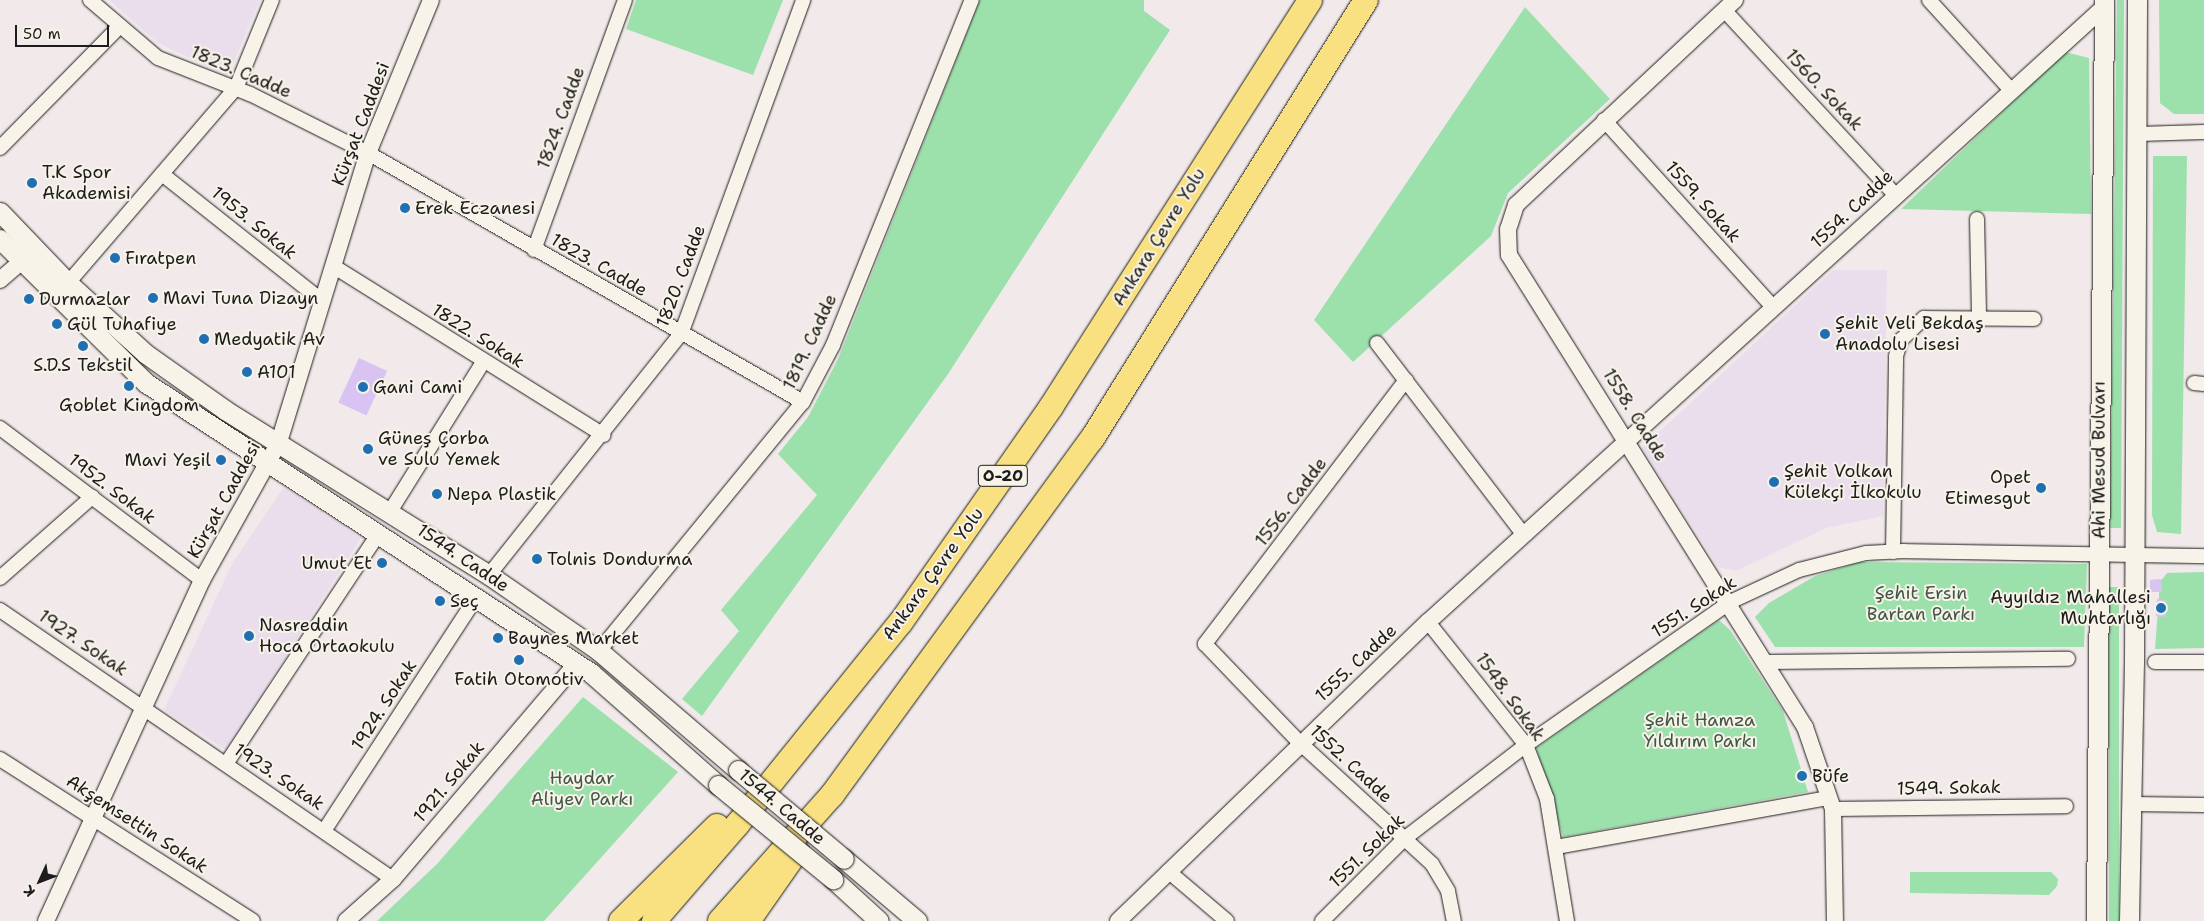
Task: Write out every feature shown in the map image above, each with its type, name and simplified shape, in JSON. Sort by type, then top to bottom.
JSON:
[{"type":"highway","name":"Ankara Çevre Yolu","points":[[654,921],[737,825],[802,742],[901,622],[1051,407],[1310,0]]},
{"type":"highway","name":"O-20","points":[[720,921],[832,795],[1092,439],[1366,0]]},
{"type":"highway","points":[[622,921],[802,742]]},
{"type":"highway","points":[[748,921],[832,795]]},
{"type":"main road","name":"Ahi Mesud Bulvarı","points":[[2129,921],[2135,556],[2137,0]]},
{"type":"main road","name":"Ahi Mesud Bulvarı","points":[[2096,921],[2104,4]]},
{"type":"main road","name":"1544. Cadde","points":[[0,212],[68,283],[146,354],[225,410],[391,510],[599,651],[917,921]]},
{"type":"main road","name":"1544. Cadde","points":[[0,239],[146,383],[270,462],[576,664],[718,785],[833,879],[879,921]]},
{"type":"street","name":"1823. Cadde","points":[[90,0],[119,27],[158,58],[236,88],[368,153],[534,250],[803,402]]},
{"type":"street","points":[[68,283],[236,88],[272,0]]},
{"type":"street","name":"Kürşat Caddesi","points":[[46,921],[202,580],[270,462],[279,442],[368,153],[431,0]]},
{"type":"street","name":"1824. Cadde","points":[[534,250],[625,0]]},
{"type":"street","name":"1820. Cadde","points":[[489,575],[603,435],[681,334],[802,0]]},
{"type":"street","name":"1819. Cadde","points":[[599,651],[803,402],[833,345],[972,0]]},
{"type":"street","points":[[1929,0],[2010,89]]},
{"type":"street","name":"1554. Cadde","points":[[1627,441],[2104,4]]},
{"type":"street","name":"1558. Cadde","points":[[1729,5],[1604,120],[1516,205],[1508,229],[1509,255],[1768,662],[1806,727],[1831,804],[1835,921]]},
{"type":"street","name":"1560. Sokak","points":[[1729,5],[1896,196]]},
{"type":"street","points":[[0,148],[119,27]]},
{"type":"street","name":"1559. Sokak","points":[[1604,120],[1774,308]]},
{"type":"street","points":[[2138,134],[2204,132]]},
{"type":"street","name":"1953. Sokak","points":[[162,174],[322,301]]},
{"type":"street","points":[[1977,219],[1979,318]]},
{"type":"street","points":[[0,280],[22,262]]},
{"type":"street","name":"1822. Sokak","points":[[333,266],[603,435]]},
{"type":"street","points":[[1893,552],[1896,356],[1901,340],[1924,318],[2034,319]]},
{"type":"street","points":[[1377,343],[1524,535]]},
{"type":"street","points":[[391,510],[484,362]]},
{"type":"street","name":"1556. Cadde","points":[[1204,644],[1406,380]]},
{"type":"street","name":"1952. Sokak","points":[[0,428],[202,580]]},
{"type":"street","name":"1555. Cadde","points":[[1118,921],[1300,743],[1428,622],[1627,441]]},
{"type":"street","points":[[0,578],[92,497]]},
{"type":"street","points":[[226,764],[378,534]]},
{"type":"street","name":"1551. Sokak","points":[[1322,921],[1404,839],[1526,745],[1730,602],[1830,560],[1893,552],[2204,556]]},
{"type":"street","name":"1924. Sokak","points":[[324,831],[475,599]]},
{"type":"street","name":"1927. Sokak","points":[[0,610],[144,707]]},
{"type":"street","name":"1548. Sokak","points":[[1428,622],[1526,745],[1546,799],[1556,847],[1567,921]]},
{"type":"street","name":"1552. Cadde","points":[[1204,644],[1300,743],[1404,839],[1442,877],[1454,921]]},
{"type":"street","points":[[1768,662],[2068,660]]},
{"type":"street","points":[[2155,662],[2204,662]]},
{"type":"street","name":"1921. Sokak","points":[[346,921],[393,879],[576,664]]},
{"type":"street","name":"1923. Sokak","points":[[144,707],[393,879]]},
{"type":"street","name":"Akşemsettin Sokak","points":[[0,758],[253,921]]},
{"type":"street","name":"1549. Sokak","points":[[1556,847],[1831,804],[2066,806]]},
{"type":"street","points":[[2131,804],[2204,805]]},
{"type":"street","points":[[1168,871],[1228,921]]},
{"type":"shaded area","points":[[109,0],[260,0],[228,76],[158,43]]},
{"type":"shaded area","points":[[1833,270],[1887,270],[1883,516],[1826,528],[1736,571],[1718,567],[1642,448]]},
{"type":"shaded area","name":"Nasreddin Hoca Ortaokulu","points":[[284,487],[361,538],[226,750],[164,710],[233,562]]},
{"type":"green space","points":[[636,0],[783,0],[753,75],[626,29]]},
{"type":"green space","points":[[980,0],[1144,0],[1144,11],[1170,30],[948,374],[702,716],[682,699],[739,631],[721,610],[817,495],[778,454],[808,417],[838,359]]},
{"type":"green space","points":[[2117,0],[2124,0],[2121,528],[2110,528]]},
{"type":"green space","points":[[2159,0],[2204,0],[2204,114],[2174,114],[2160,103]]},
{"type":"green space","points":[[1525,7],[1610,99],[1508,193],[1491,236],[1353,362],[1314,320]]},
{"type":"green space","points":[[2065,52],[2089,58],[2091,214],[1901,209]]},
{"type":"green space","points":[[2153,156],[2187,156],[2181,534],[2157,532],[2152,515]]},
{"type":"green space","name":"Şehit Ersin Bartan Parkı","points":[[1860,562],[2087,564],[2084,647],[1775,647],[1755,617],[1769,603],[1815,576]]},
{"type":"green space","points":[[2204,572],[2204,648],[2155,649],[2160,582],[2167,573]]},
{"type":"green space","points":[[2109,587],[2119,587],[2119,921],[2109,921]]},
{"type":"green space","name":"Şehit Hamza Yıldırım Parkı","points":[[1719,620],[1730,630],[1783,711],[1808,792],[1563,837],[1536,748]]},
{"type":"green space","name":"Haydar Aliyev Parkı","points":[[583,697],[678,772],[544,921],[377,921],[437,864]]},
{"type":"green space","points":[[1910,872],[2051,872],[2058,879],[2057,886],[2049,895],[1910,893]]},
{"type":"building","name":"Gani Cami","points":[[359,358],[387,371],[366,416],[338,402]]},
{"type":"building","points":[[2161,579],[2162,592],[2150,592],[2150,580]]},
{"type":"building","name":"Ayyıldız Mahallesi Muhtarlığı","points":[[2157,599],[2166,600],[2166,617],[2156,616]]},
{"type":"place","name":"T.K Spor Akademisi","points":[[32,183]]},
{"type":"place","name":"Erek Eczanesi","points":[[405,208]]},
{"type":"place","name":"Fıratpen","points":[[115,258]]},
{"type":"place","name":"Mavi Tuna Dizayn","points":[[153,298]]},
{"type":"place","name":"Durmazlar","points":[[29,299]]},
{"type":"place","name":"Gül Tuhafiye","points":[[57,324]]},
{"type":"place","name":"Şehit Veli Bekdaş Anadolu Lisesi","points":[[1825,334]]},
{"type":"place","name":"Medyatik Av","points":[[204,339]]},
{"type":"place","name":"S.D.S Tekstil","points":[[83,346]]},
{"type":"place","name":"A101","points":[[247,372]]},
{"type":"place","name":"Goblet Kingdom","points":[[129,386]]},
{"type":"place","name":"Gani Cami","points":[[363,387]]},
{"type":"place","name":"Güneş Çorba ve Sulu Yemek","points":[[368,449]]},
{"type":"place","name":"Mavi Yeşil","points":[[221,460]]},
{"type":"place","name":"Şehit Volkan Külekçi İlkokulu","points":[[1774,482]]},
{"type":"place","name":"Opet Etimesgut","points":[[2041,488]]},
{"type":"place","name":"Nepa Plastik","points":[[437,494]]},
{"type":"place","name":"Tolnis Dondurma","points":[[537,559]]},
{"type":"place","name":"Umut Et","points":[[382,563]]},
{"type":"place","name":"Seç","points":[[440,601]]},
{"type":"place","name":"Ayyıldız Mahallesi Muhtarlığı","points":[[2161,608]]},
{"type":"place","name":"Nasreddin Hoca Ortaokulu","points":[[249,636]]},
{"type":"place","name":"Baynes Market","points":[[498,638]]},
{"type":"place","name":"Fatih Otomotiv","points":[[519,660]]},
{"type":"place","name":"Büfe","points":[[1802,776]]}]
